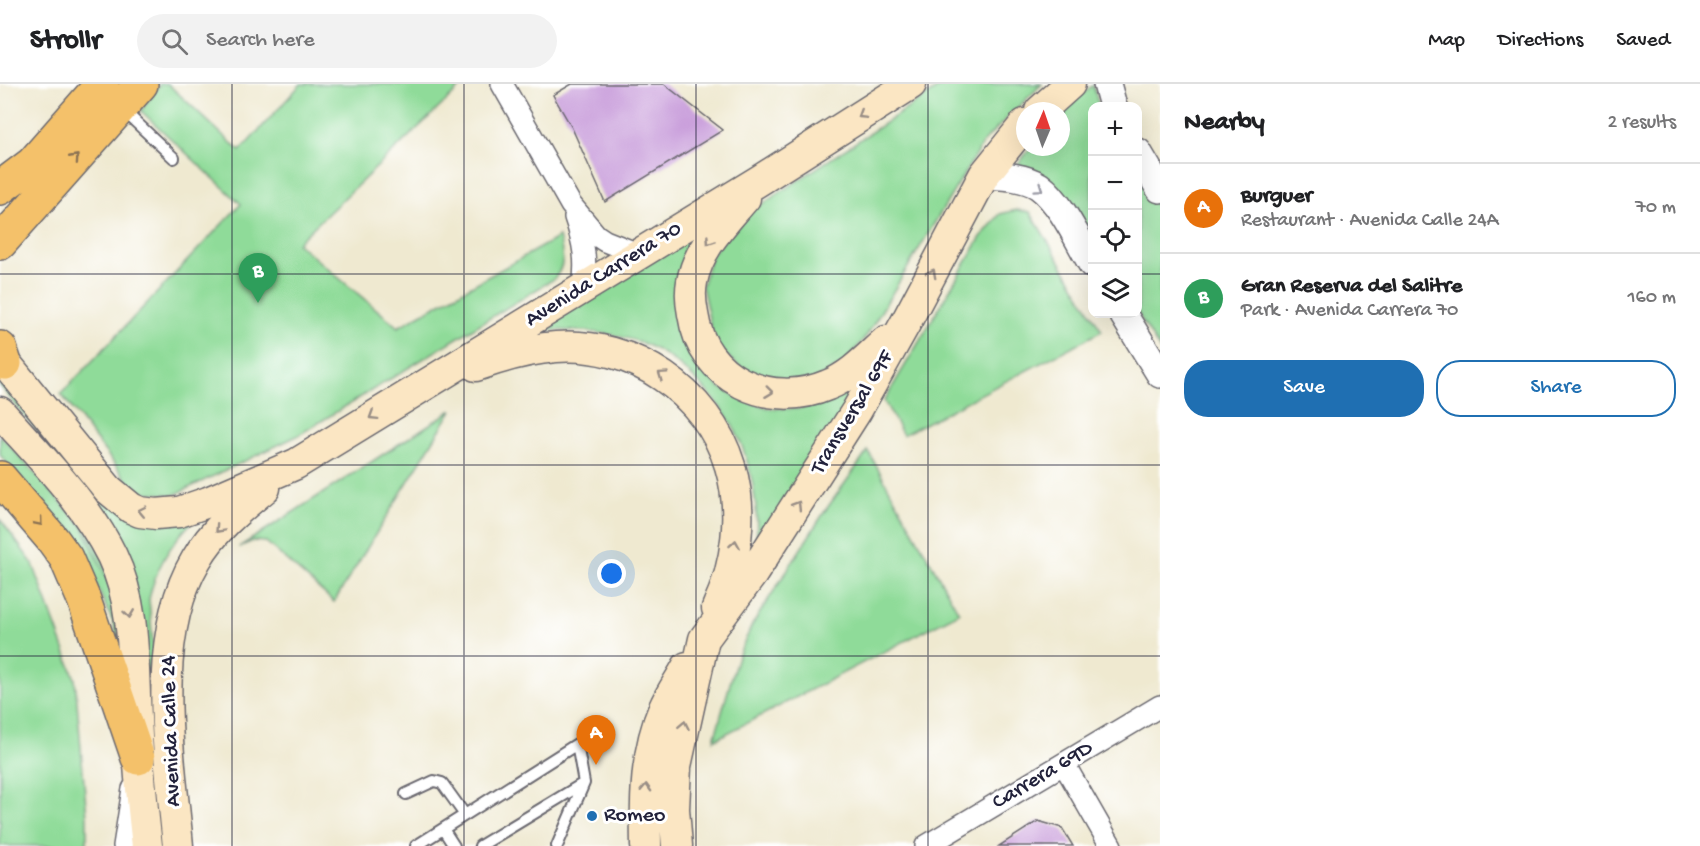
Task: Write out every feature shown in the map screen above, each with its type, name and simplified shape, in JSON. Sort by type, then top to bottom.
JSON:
[{"type":"highway","points":[[0,188],[121,92]]},
{"type":"highway","points":[[0,243],[121,92]]},
{"type":"highway","points":[[0,478],[66,558],[87,608],[138,758]]},
{"type":"main road","name":"Avenida Carrera 70","points":[[296,464],[760,180],[911,84]]},
{"type":"main road","points":[[1050,102],[1070,84]]},
{"type":"main road","points":[[984,175],[1016,135]]},
{"type":"main road","name":"Transversal 69F","points":[[704,639],[759,564],[857,410],[984,175]]},
{"type":"main road","points":[[760,180],[708,242],[697,264],[692,283],[691,301],[700,343],[726,373],[740,383],[759,391],[775,393],[810,391],[828,386],[846,377],[905,324]]},
{"type":"main road","points":[[423,386],[518,353],[556,346],[598,349],[630,357],[661,373],[684,392],[700,410],[723,446],[731,467],[738,519],[733,559],[723,595],[704,639],[664,707],[652,741],[647,774],[646,846]]},
{"type":"main road","points":[[2,356],[108,489],[125,504],[140,512],[156,514],[179,512],[296,464]]},
{"type":"main road","name":"Avenida Calle 24","points":[[0,412],[67,488],[98,531],[123,586],[129,610],[138,758],[147,846]]},
{"type":"main road","name":"Avenida Calle 24","points":[[178,846],[166,681],[168,651],[176,606],[196,560],[214,534],[234,513],[296,464]]},
{"type":"main road","points":[[677,846],[674,809],[676,766],[704,639]]},
{"type":"street","points":[[502,84],[571,205],[596,235],[605,242],[638,254]]},
{"type":"street","points":[[1107,84],[1112,102]]},
{"type":"street","points":[[1139,156],[1160,189]]},
{"type":"street","points":[[984,175],[1006,176],[1038,185],[1054,200],[1088,257]]},
{"type":"street","points":[[571,205],[584,251],[586,266],[583,288]]},
{"type":"street","points":[[1125,318],[1160,374]]},
{"type":"street","name":"Carrera 69D","points":[[926,846],[1160,706]]},
{"type":"street","points":[[124,846],[138,758]]},
{"type":"street","points":[[137,846],[138,758]]},
{"type":"street","points":[[1064,764],[1111,846]]},
{"type":"lane","points":[[121,92],[174,158]]},
{"type":"lane","points":[[416,846],[577,744],[584,783],[557,846]]},
{"type":"lane","points":[[406,794],[434,781],[442,783],[465,814]]},
{"type":"lane","points":[[480,846],[584,783]]},
{"type":"lane","points":[[443,829],[454,846]]},
{"type":"green space","points":[[160,84],[168,84],[240,151],[301,84],[464,84],[297,243],[398,327],[559,237],[562,264],[558,274],[554,279],[297,436],[174,495],[141,492],[129,483],[61,394],[241,204],[141,111]]},
{"type":"green space","points":[[944,84],[1042,84],[1024,102],[1016,102],[1016,110],[984,141],[867,335],[844,364],[814,380],[757,381],[715,346],[702,286],[712,253],[753,210]]},
{"type":"green space","points":[[1093,85],[1098,102],[1088,102],[1088,241],[1017,166],[1024,156],[1070,156],[1070,104]]},
{"type":"green space","points":[[1142,182],[1160,212],[1160,350],[1140,318]]},
{"type":"green space","points":[[1017,210],[1030,212],[1088,308],[1088,318],[1094,318],[1102,331],[903,435],[884,401],[981,237],[1000,214]]},
{"type":"green space","points":[[700,231],[677,306],[680,332],[698,365],[719,387],[743,400],[769,408],[798,409],[859,387],[757,554],[756,506],[752,479],[744,452],[726,416],[701,386],[672,360],[642,343],[602,333],[534,330]]},
{"type":"green space","points":[[0,375],[96,494],[191,523],[164,558],[155,577],[149,599],[167,846],[160,846],[140,649],[39,434],[0,386]]},
{"type":"green space","points":[[452,410],[334,602],[266,542],[253,541],[239,547]]},
{"type":"green space","points":[[0,435],[86,530],[113,578],[120,646],[113,622],[79,548],[0,455]]},
{"type":"green space","points":[[868,451],[959,613],[714,740],[737,659],[752,625],[825,511]]},
{"type":"green space","points":[[0,519],[33,564],[75,679],[87,817],[87,846],[0,846]]},
{"type":"building","points":[[572,84],[664,84],[723,130],[605,202],[572,128],[553,95]]},
{"type":"building","points":[[1038,821],[1062,828],[1073,846],[999,846]]},
{"type":"place","name":"Gran Reserva del Salitre","points":[[258,303]]},
{"type":"place","name":"Burguer","points":[[596,765]]},
{"type":"place","name":"Romeo","points":[[592,816]]}]
